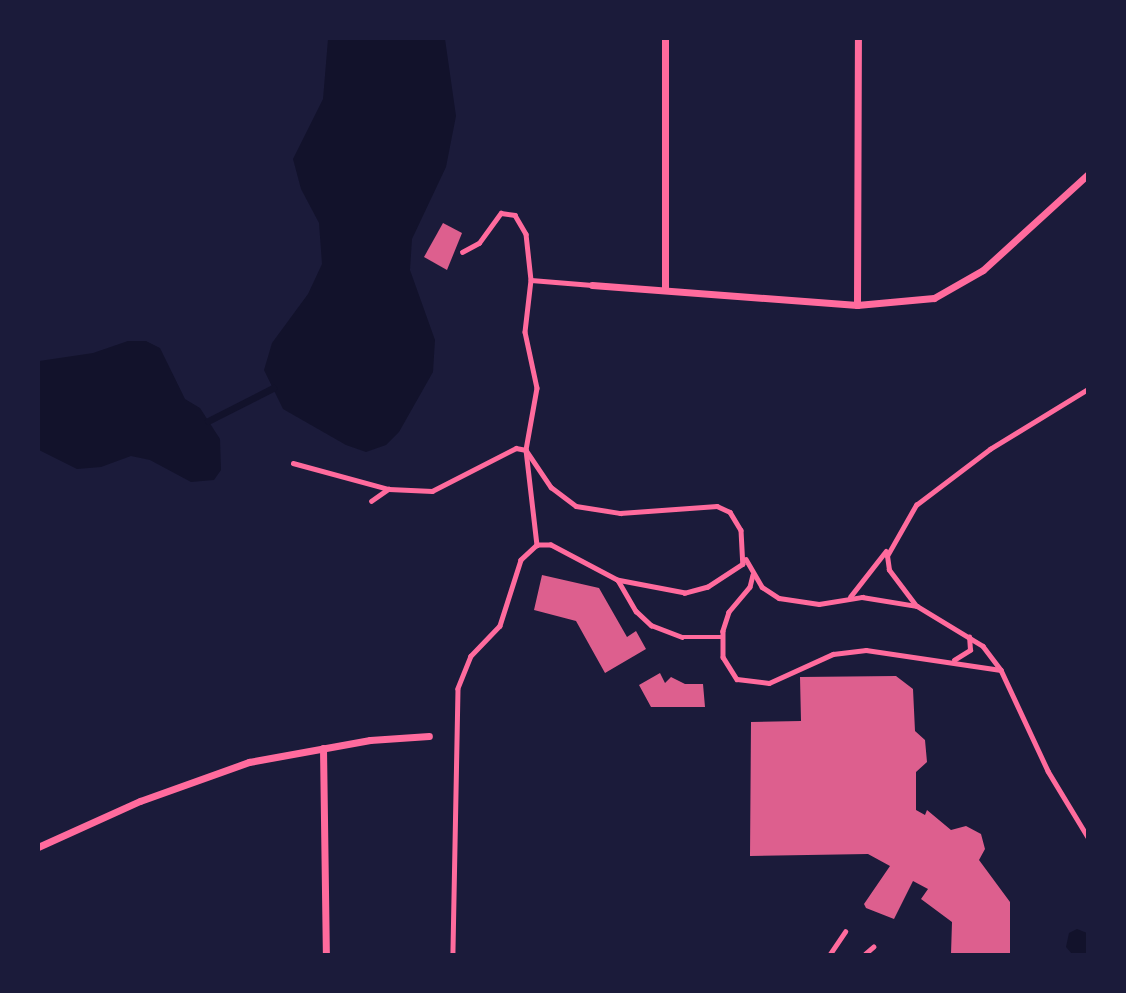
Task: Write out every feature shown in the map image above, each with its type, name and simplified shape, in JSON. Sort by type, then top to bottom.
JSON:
[{"type":"street","points":[[665,38],[665,290]]},
{"type":"street","points":[[857,305],[858,38]]},
{"type":"street","points":[[592,285],[857,305],[904,304],[961,286],[1087,174]]},
{"type":"street","points":[[38,847],[139,801],[237,766],[323,748],[429,736]]},
{"type":"street","points":[[323,748],[326,954]]},
{"type":"lane","points":[[462,252],[479,243],[496,216],[515,215],[526,234],[531,280],[525,332],[537,388],[526,450],[537,545]]},
{"type":"lane","points":[[531,280],[592,285]]},
{"type":"lane","points":[[848,598],[863,585],[928,494],[1087,389]]},
{"type":"lane","points":[[293,463],[389,489],[442,488],[499,453],[526,450]]},
{"type":"lane","points":[[526,450],[551,487],[576,506],[620,513],[724,508],[737,519],[745,557],[769,594],[796,603],[848,598],[917,606]]},
{"type":"lane","points":[[371,501],[389,489]]},
{"type":"lane","points":[[537,545],[582,557],[617,580],[674,593],[697,591],[731,575],[745,557]]},
{"type":"lane","points":[[453,954],[455,703],[460,677],[471,656],[500,626],[521,560],[537,545]]},
{"type":"lane","points":[[890,545],[889,570],[917,606],[984,646],[1001,670],[1048,771],[1087,837]]},
{"type":"lane","points":[[754,574],[750,587],[729,611],[722,637],[723,657],[731,675],[758,685],[846,651],[885,651],[1001,670]]},
{"type":"lane","points":[[617,580],[636,611],[651,625],[682,637],[722,637]]},
{"type":"lane","points":[[944,661],[966,655],[971,644],[969,636]]},
{"type":"lane","points":[[830,954],[845,932]]},
{"type":"lane","points":[[865,954],[873,947]]},
{"type":"shaded area","points":[[328,39],[445,39],[456,116],[446,167],[412,239],[410,270],[435,340],[433,372],[399,432],[386,445],[366,452],[346,445],[283,409],[264,370],[272,343],[308,294],[322,264],[319,223],[301,189],[293,159],[323,99]]},
{"type":"shaded area","points":[[128,341],[146,341],[160,348],[185,399],[200,408],[220,439],[221,470],[214,480],[191,482],[150,460],[131,456],[101,467],[77,469],[39,450],[39,361],[93,353]]},
{"type":"shaded area","points":[[1077,929],[1087,933],[1087,954],[1072,954],[1066,947],[1069,933]]},
{"type":"building","points":[[443,223],[462,233],[447,270],[424,257]]},
{"type":"building","points":[[542,575],[599,588],[627,637],[636,631],[646,649],[605,673],[576,621],[534,610]]},
{"type":"building","points":[[660,673],[665,683],[671,677],[685,684],[703,684],[705,707],[651,707],[639,685]]},
{"type":"building","points":[[896,676],[913,689],[915,731],[925,740],[927,762],[916,772],[916,810],[925,815],[927,810],[951,830],[966,826],[981,834],[985,849],[979,860],[1010,902],[1010,954],[951,954],[952,922],[921,899],[928,889],[913,881],[894,919],[866,908],[864,904],[890,866],[868,854],[750,856],[751,722],[801,721],[800,677]]},
{"type":"waterway","points":[[208,421],[273,388]]}]
